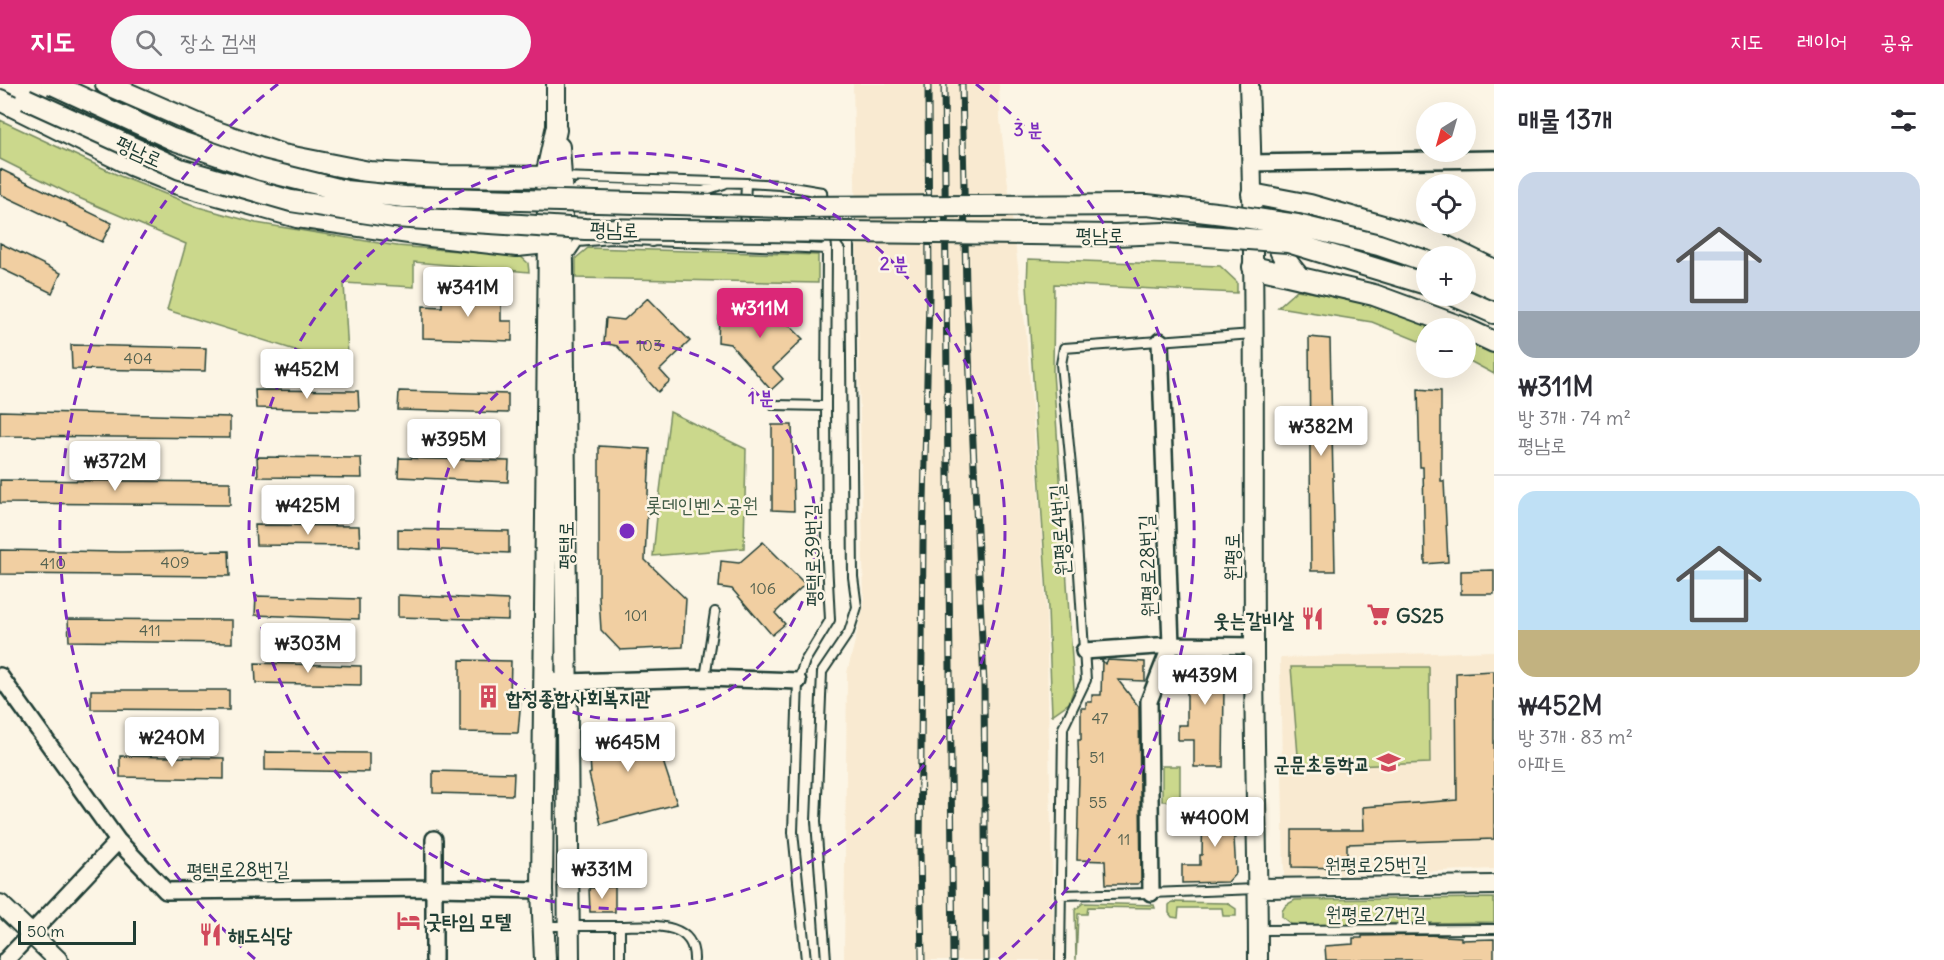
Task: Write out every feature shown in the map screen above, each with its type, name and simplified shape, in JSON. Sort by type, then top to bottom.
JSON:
[{"type":"main road","name":"평남로","points":[[52,84],[172,139],[221,157],[261,170],[346,191],[405,197],[776,207],[1148,205],[1297,225],[1379,245],[1416,258]]},
{"type":"main road","points":[[105,84],[214,131],[283,155],[369,172],[441,176],[564,171],[556,130]]},
{"type":"main road","name":"평남로","points":[[0,87],[132,148],[191,172],[291,201],[394,217],[585,229],[1115,235],[1165,233],[1288,242],[1416,281]]},
{"type":"main road","points":[[0,100],[130,165],[178,184],[297,217],[517,246],[537,244],[553,228]]},
{"type":"main road","name":"평택로","points":[[545,960],[542,926],[555,890],[567,746],[563,265],[553,228],[562,198],[564,171]]},
{"type":"main road","name":"평택로","points":[[564,171],[553,228],[548,283],[542,745],[555,890],[568,926],[569,960]]},
{"type":"main road","points":[[1252,194],[1310,205],[1435,241],[1494,270]]},
{"type":"main road","points":[[1300,278],[1278,250],[1277,230],[1286,211],[1310,205]]},
{"type":"main road","points":[[517,246],[532,260],[548,283]]},
{"type":"main road","points":[[1253,267],[1374,295],[1436,318]]},
{"type":"main road","points":[[1476,281],[1494,289]]},
{"type":"main road","points":[[1476,305],[1494,313]]},
{"type":"main road","points":[[1476,334],[1494,342]]},
{"type":"street","points":[[556,84],[556,130]]},
{"type":"street","points":[[1249,84],[1254,334]]},
{"type":"street","points":[[1252,163],[1494,159]]},
{"type":"street","name":"원평로","points":[[1254,334],[1254,646],[1259,888],[1258,960]]},
{"type":"street","name":"원평로28번길","points":[[1151,894],[1149,701],[1171,645],[1160,341]]},
{"type":"street","points":[[1084,651],[1171,645],[1254,646]]},
{"type":"street","name":"평택로28번길","points":[[0,676],[118,842],[166,891],[434,888],[555,890]]},
{"type":"street","points":[[544,681],[705,678],[798,681]]},
{"type":"street","points":[[542,745],[567,746]]},
{"type":"street","points":[[434,839],[434,960]]},
{"type":"street","points":[[6,960],[118,842]]},
{"type":"street","name":"원평로25번길","points":[[1259,888],[1494,885]]},
{"type":"street","points":[[0,904],[58,960]]},
{"type":"lane","points":[[564,171],[746,183],[744,234]]},
{"type":"lane","points":[[562,198],[580,187],[704,191],[728,182]]},
{"type":"lane","name":"평택로39번길","points":[[746,183],[780,185],[822,192],[826,235],[827,561],[830,620],[805,662],[798,681],[793,832],[806,960]]},
{"type":"lane","points":[[652,242],[689,233],[841,235],[850,247],[852,577],[857,607],[849,632],[822,672],[816,821],[826,960]]},
{"type":"lane","points":[[563,265],[578,243],[611,239],[827,249]]},
{"type":"lane","name":"원평로4번길","points":[[1060,895],[1063,728],[1086,680],[1074,497],[1061,364],[1064,348],[1254,334]]},
{"type":"lane","points":[[774,405],[826,406]]},
{"type":"lane","points":[[705,678],[715,612]]},
{"type":"lane","points":[[1060,960],[1060,895],[1151,894],[1259,888]]},
{"type":"lane","points":[[542,926],[668,927],[690,940],[694,948],[694,960]]},
{"type":"lane","points":[[620,926],[620,960]]},
{"type":"lane","name":"원평로27번길","points":[[1258,930],[1494,929]]},
{"type":"shaded area","points":[[853,84],[999,84],[1000,119],[1026,332],[1041,524],[1046,611],[1054,960],[844,960],[847,673],[864,605]]},
{"type":"shaded area","name":"군문초등학교","points":[[1494,651],[1494,869],[1284,877],[1280,658]]},
{"type":"green space","points":[[0,120],[120,176],[198,207],[256,223],[397,246],[520,256],[528,263],[529,272],[414,262],[414,287],[344,283],[348,355],[333,362],[167,310],[186,244],[72,195],[0,159]]},
{"type":"green space","points":[[588,248],[818,255],[818,283],[576,278],[576,258]]},
{"type":"green space","points":[[1028,259],[1220,266],[1237,282],[1237,293],[1054,284],[1053,372],[1074,689],[1069,703],[1052,715],[1048,609],[1027,286]]},
{"type":"green space","points":[[1297,290],[1364,301],[1419,318],[1416,318],[1416,340],[1372,322],[1278,307]]},
{"type":"green space","points":[[1476,340],[1494,348],[1494,374],[1476,364]]},
{"type":"green space","name":"롯데인벤스공원","points":[[670,412],[746,449],[744,548],[653,556]]},
{"type":"green space","points":[[1291,667],[1429,667],[1430,763],[1299,768]]},
{"type":"green space","points":[[1162,766],[1180,766],[1180,801],[1162,801]]},
{"type":"green space","points":[[1494,898],[1494,922],[1302,925],[1291,924],[1282,917],[1282,911],[1286,905],[1295,900]]},
{"type":"green space","points":[[1172,902],[1227,903],[1236,909],[1236,916],[1223,916],[1222,908],[1179,908],[1178,918],[1172,917],[1169,913],[1169,905]]},
{"type":"green space","points":[[1083,903],[1154,905],[1155,908],[1088,907],[1087,914],[1078,914],[1076,960],[1075,910]]},
{"type":"building","points":[[0,169],[112,223],[102,242],[0,194]]},
{"type":"building","points":[[0,243],[61,273],[52,293],[0,268]]},
{"type":"building","points":[[466,290],[501,291],[501,321],[512,321],[512,341],[423,338],[423,306],[442,307],[442,296],[466,297]]},
{"type":"building","points":[[761,297],[803,339],[773,368],[783,379],[771,390],[730,344],[718,342],[719,316],[737,318]]},
{"type":"building","points":[[648,298],[690,341],[660,370],[670,381],[658,392],[617,346],[604,343],[606,318],[624,320]]},
{"type":"building","points":[[1309,337],[1330,339],[1335,571],[1311,571]]},
{"type":"building","points":[[71,345],[206,348],[205,371],[72,369]]},
{"type":"building","points":[[1418,389],[1441,391],[1441,481],[1444,481],[1448,562],[1425,564],[1423,467],[1420,467]]},
{"type":"building","points":[[255,390],[358,391],[359,410],[256,408]]},
{"type":"building","points":[[399,391],[508,394],[508,413],[398,410]]},
{"type":"building","points":[[0,411],[230,417],[230,438],[0,436]]},
{"type":"building","points":[[772,425],[792,425],[794,511],[772,510]]},
{"type":"building","points":[[599,446],[650,449],[645,560],[686,599],[683,647],[620,650],[601,630]]},
{"type":"building","points":[[257,457],[361,458],[362,478],[258,477]]},
{"type":"building","points":[[399,458],[509,461],[508,482],[398,477]]},
{"type":"building","points":[[0,480],[230,482],[230,505],[0,503]]},
{"type":"building","points":[[255,525],[359,526],[360,546],[256,545]]},
{"type":"building","points":[[398,529],[509,531],[509,553],[398,548]]},
{"type":"building","points":[[763,542],[805,584],[775,613],[785,624],[772,635],[732,589],[719,587],[721,561],[739,563]]},
{"type":"building","points":[[0,550],[229,551],[230,576],[0,574]]},
{"type":"building","points":[[1494,570],[1494,594],[1461,594],[1461,571]]},
{"type":"building","points":[[398,595],[508,600],[508,620],[398,617]]},
{"type":"building","points":[[256,596],[359,599],[359,619],[255,615]]},
{"type":"building","points":[[68,619],[232,620],[232,643],[69,641]]},
{"type":"building","name":"합정종합사회복지관","points":[[460,660],[511,661],[510,697],[521,698],[518,733],[460,732]]},
{"type":"building","points":[[1102,660],[1105,664],[1108,660],[1145,662],[1145,681],[1118,680],[1139,707],[1141,881],[1138,884],[1106,884],[1105,861],[1077,860],[1078,740],[1081,740],[1081,708],[1086,708],[1086,702],[1092,702],[1092,695],[1101,695]]},
{"type":"building","points":[[1183,660],[1228,661],[1239,670],[1239,686],[1224,686],[1223,767],[1194,767],[1194,740],[1178,740],[1178,725],[1187,725],[1187,688],[1173,688],[1173,681],[1167,681],[1171,672]]},
{"type":"building","points":[[255,663],[361,666],[361,685],[256,683]]},
{"type":"building","points":[[1494,671],[1494,839],[1347,844],[1347,868],[1292,867],[1292,830],[1364,830],[1363,807],[1457,800],[1456,673]]},
{"type":"building","points":[[91,690],[229,690],[229,710],[91,709]]},
{"type":"building","points":[[588,725],[664,733],[663,748],[659,749],[677,804],[601,824],[589,774],[591,773]]},
{"type":"building","points":[[265,752],[369,753],[369,772],[265,770]]},
{"type":"building","points":[[120,756],[224,758],[224,779],[120,777]]},
{"type":"building","points":[[433,771],[514,773],[513,795],[433,793]]},
{"type":"building","points":[[1203,806],[1237,807],[1236,838],[1234,838],[1236,873],[1228,882],[1182,883],[1182,865],[1200,865]]},
{"type":"building","points":[[615,887],[615,912],[590,912],[589,888]]},
{"type":"building","points":[[1427,935],[1461,937],[1461,940],[1494,939],[1494,960],[1326,960],[1325,946],[1353,944],[1353,938]]},
{"type":"railway","points":[[922,960],[920,852],[923,542],[929,298],[928,84]]},
{"type":"railway","points":[[944,84],[953,960]]},
{"type":"railway","points":[[962,84],[966,289],[984,684],[986,960]]},
{"type":"place","name":"GS25","points":[[1378,615]]},
{"type":"place","name":"웃는갈비살","points":[[1312,619]]},
{"type":"place","name":"합정종합사회복지관","points":[[488,697]]},
{"type":"place","name":"군문초등학교","points":[[1388,763]]},
{"type":"place","name":"굿타임 모텔","points":[[408,920]]},
{"type":"place","name":"해도식당","points":[[210,934]]}]
